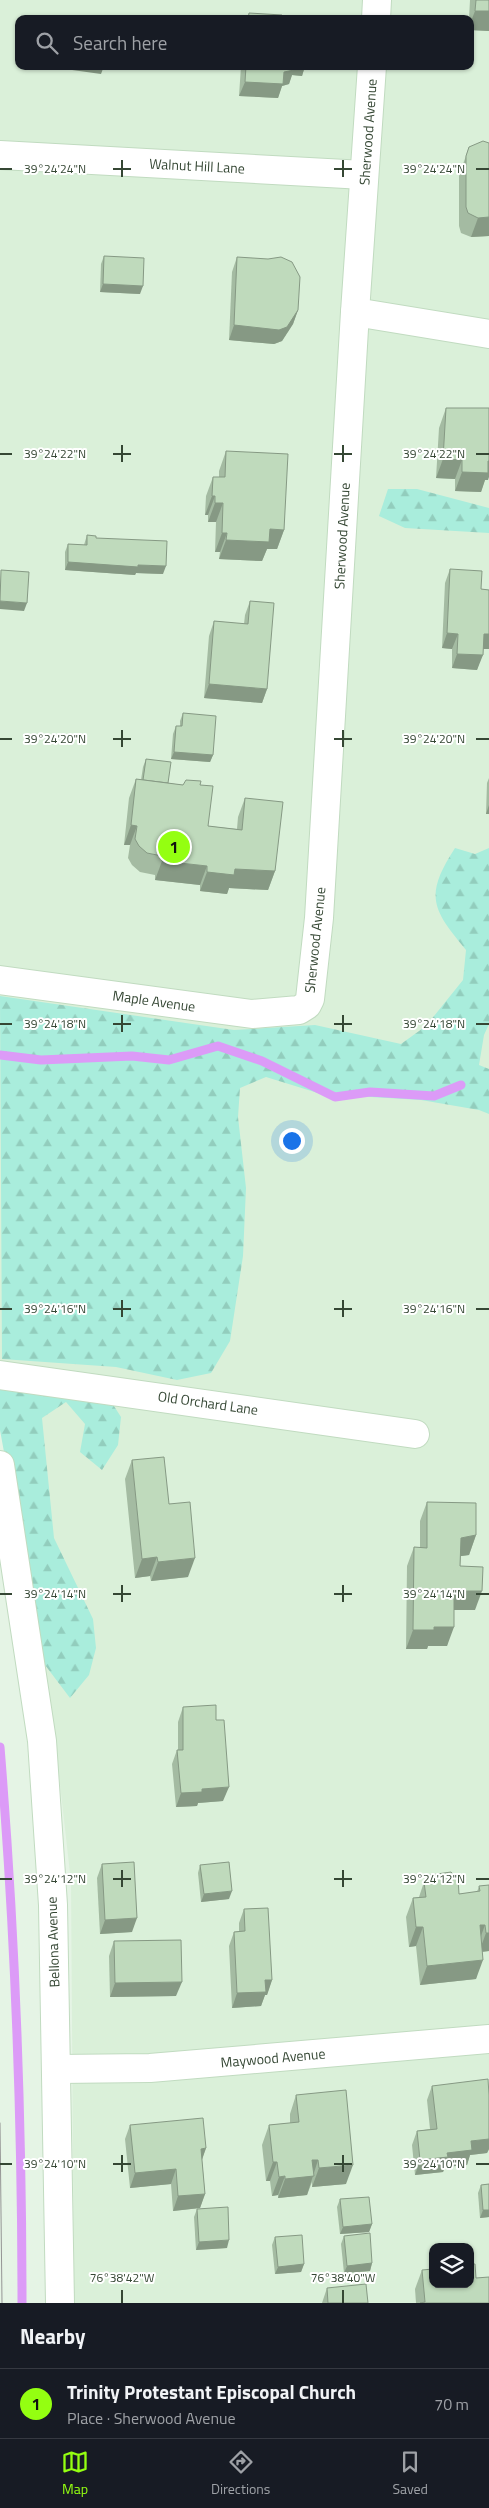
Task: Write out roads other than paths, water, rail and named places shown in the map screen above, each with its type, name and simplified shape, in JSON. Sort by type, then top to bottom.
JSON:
[{"type":"street","points":[[376,15],[377,0]]},
{"type":"street","name":"Sherwood Avenue","points":[[307,1005],[310,999],[319,918],[355,312],[372,70]]},
{"type":"street","name":"Walnut Hill Lane","points":[[0,155],[364,175]]},
{"type":"street","points":[[355,312],[489,334]]},
{"type":"street","name":"Maple Avenue","points":[[0,980],[252,1014],[299,1010],[307,1005]]},
{"type":"street","name":"Old Orchard Lane","points":[[0,1374],[415,1434]]},
{"type":"street","name":"Bellona Avenue","points":[[0,1465],[42,1741],[53,1906],[60,2303]]},
{"type":"street","name":"Maywood Avenue","points":[[57,2069],[150,2068],[489,2039]]},
{"type":"waterway","points":[[0,1055],[41,1060],[132,1056],[169,1060],[218,1046],[262,1061],[335,1097],[370,1092],[434,1096],[461,1085]]},
{"type":"waterway","points":[[0,1747],[17,2025],[22,2303]]},
{"type":"tram line","points":[[0,2123],[2,2303]]},
{"type":"place","name":"Trinity Protestant Episcopal Church","points":[[174,847]]}]
